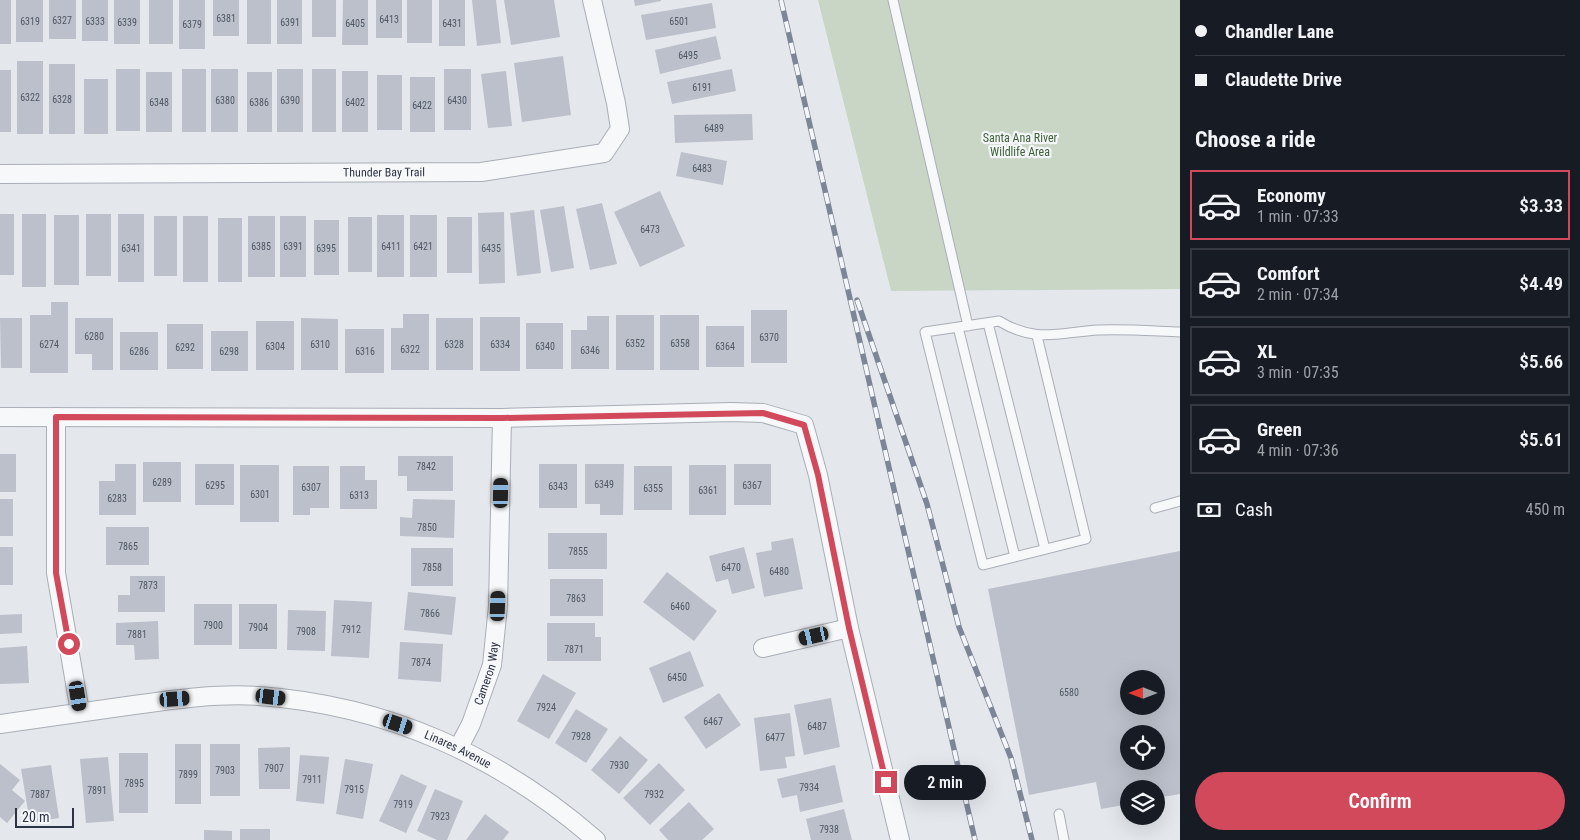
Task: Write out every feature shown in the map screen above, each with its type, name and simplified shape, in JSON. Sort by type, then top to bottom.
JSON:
[{"type":"street","name":"Thunder Bay Trail","points":[[0,174],[481,172],[604,153],[620,129],[592,0]]},
{"type":"street","points":[[0,417],[502,418],[763,413],[804,425],[818,475],[849,628],[900,840]]},
{"type":"street","points":[[56,417],[56,573],[80,712]]},
{"type":"street","name":"Cameron Way","points":[[460,747],[471,724],[492,665],[498,606],[502,418]]},
{"type":"street","points":[[763,648],[849,628]]},
{"type":"street","name":"Linares Avenue","points":[[0,724],[175,699],[258,696],[344,709],[380,718],[460,747],[521,783],[567,815],[596,840]]},
{"type":"lane","points":[[893,0],[968,326]]},
{"type":"lane","points":[[1037,336],[1086,539],[983,565],[925,332],[999,321],[1009,327],[1037,336],[1100,330],[1180,332]]},
{"type":"lane","points":[[988,323],[1045,549]]},
{"type":"lane","points":[[958,327],[1015,557]]},
{"type":"lane","points":[[1155,508],[1180,501]]},
{"type":"lane","points":[[1059,814],[1064,840]]},
{"type":"green space","name":"Santa Ana River Wildlife Area","points":[[818,0],[1180,0],[1180,289],[891,291]]},
{"type":"building","points":[[0,0],[11,0],[11,44],[0,44]]},
{"type":"building","points":[[16,0],[43,0],[43,42],[16,42]]},
{"type":"building","points":[[49,0],[76,0],[76,39],[49,39]]},
{"type":"building","points":[[82,0],[108,0],[108,41],[82,41]]},
{"type":"building","points":[[114,0],[140,0],[140,44],[114,44]]},
{"type":"building","points":[[149,0],[173,0],[173,44],[149,44]]},
{"type":"building","points":[[179,0],[205,0],[205,49],[179,49]]},
{"type":"building","points":[[213,0],[239,0],[239,36],[213,36]]},
{"type":"building","points":[[247,0],[271,0],[271,44],[247,44]]},
{"type":"building","points":[[277,0],[302,0],[302,44],[277,44]]},
{"type":"building","points":[[312,0],[336,0],[336,37],[312,37]]},
{"type":"building","points":[[343,0],[368,0],[368,45],[342,45]]},
{"type":"building","points":[[376,0],[402,0],[402,38],[376,38]]},
{"type":"building","points":[[407,0],[432,0],[432,43],[407,43]]},
{"type":"building","points":[[439,0],[465,0],[465,46],[439,46]]},
{"type":"building","points":[[472,0],[496,0],[501,43],[477,46]]},
{"type":"building","points":[[504,0],[554,0],[560,37],[511,45]]},
{"type":"building","points":[[634,0],[661,0],[661,1],[635,6]]},
{"type":"building","points":[[712,3],[716,28],[646,40],[641,15]]},
{"type":"building","points":[[716,36],[721,59],[660,74],[655,50]]},
{"type":"building","points":[[563,56],[571,115],[522,122],[514,63]]},
{"type":"building","points":[[17,61],[43,61],[43,134],[17,134]]},
{"type":"building","points":[[49,64],[75,64],[75,134],[49,134]]},
{"type":"building","points":[[116,69],[140,69],[140,131],[116,131]]},
{"type":"building","points":[[182,69],[206,69],[206,132],[182,132]]},
{"type":"building","points":[[211,69],[238,69],[238,132],[211,132]]},
{"type":"building","points":[[277,69],[303,69],[303,132],[277,132]]},
{"type":"building","points":[[312,69],[336,69],[336,132],[312,132]]},
{"type":"building","points":[[444,69],[471,69],[471,130],[444,130]]},
{"type":"building","points":[[732,69],[736,91],[672,104],[667,82]]},
{"type":"building","points":[[0,70],[11,70],[11,132],[0,132]]},
{"type":"building","points":[[342,71],[368,71],[368,132],[342,132]]},
{"type":"building","points":[[506,71],[512,126],[488,128],[481,74]]},
{"type":"building","points":[[146,72],[172,72],[172,132],[146,132]]},
{"type":"building","points":[[247,72],[272,72],[272,132],[247,132]]},
{"type":"building","points":[[377,75],[402,75],[402,130],[377,130]]},
{"type":"building","points":[[410,77],[435,77],[435,132],[410,132]]},
{"type":"building","points":[[84,79],[108,79],[108,134],[84,134]]},
{"type":"building","points":[[752,114],[753,140],[675,143],[674,115]]},
{"type":"building","points":[[681,152],[727,161],[723,185],[676,176]]},
{"type":"building","points":[[660,191],[685,246],[640,267],[614,212]]},
{"type":"building","points":[[602,203],[617,264],[590,270],[576,209]]},
{"type":"building","points":[[564,206],[574,268],[551,272],[540,210]]},
{"type":"building","points":[[534,210],[541,273],[517,276],[510,213]]},
{"type":"building","points":[[504,212],[505,283],[479,284],[478,213]]},
{"type":"building","points":[[0,214],[14,214],[14,275],[0,275]]},
{"type":"building","points":[[22,214],[46,214],[46,287],[22,287]]},
{"type":"building","points":[[86,214],[111,214],[111,276],[86,276]]},
{"type":"building","points":[[118,214],[144,214],[144,282],[118,282]]},
{"type":"building","points":[[54,215],[79,215],[79,285],[54,285]]},
{"type":"building","points":[[377,215],[404,215],[404,277],[377,277]]},
{"type":"building","points":[[410,215],[437,215],[437,277],[410,277]]},
{"type":"building","points":[[154,216],[177,216],[177,276],[154,276]]},
{"type":"building","points":[[183,216],[208,216],[208,282],[183,282]]},
{"type":"building","points":[[248,216],[275,216],[275,277],[248,277]]},
{"type":"building","points":[[280,216],[306,216],[306,277],[280,277]]},
{"type":"building","points":[[348,217],[372,217],[372,272],[348,272]]},
{"type":"building","points":[[447,217],[472,217],[472,273],[447,273]]},
{"type":"building","points":[[218,218],[242,218],[242,282],[218,282]]},
{"type":"building","points":[[314,220],[339,220],[339,275],[314,275]]},
{"type":"building","points":[[51,302],[68,302],[68,373],[30,373],[30,315],[51,315]]},
{"type":"building","points":[[751,310],[787,310],[787,363],[751,363]]},
{"type":"building","points":[[403,314],[429,314],[429,370],[391,370],[391,328],[403,328]]},
{"type":"building","points":[[616,315],[654,315],[654,370],[616,370]]},
{"type":"building","points":[[660,315],[699,315],[699,370],[660,370]]},
{"type":"building","points":[[587,316],[609,316],[609,369],[571,369],[571,330],[587,330]]},
{"type":"building","points":[[480,317],[520,317],[520,371],[480,371]]},
{"type":"building","points":[[0,318],[22,318],[22,368],[1,368]]},
{"type":"building","points":[[75,318],[113,318],[113,370],[92,370],[92,354],[75,354]]},
{"type":"building","points":[[301,318],[338,319],[338,370],[301,370]]},
{"type":"building","points":[[436,318],[473,318],[473,370],[436,370]]},
{"type":"building","points":[[256,321],[294,321],[294,370],[256,370]]},
{"type":"building","points":[[526,323],[563,323],[563,369],[526,369]]},
{"type":"building","points":[[167,324],[203,324],[203,369],[167,369]]},
{"type":"building","points":[[706,326],[744,326],[744,367],[706,367]]},
{"type":"building","points":[[345,329],[384,329],[384,373],[345,373]]},
{"type":"building","points":[[211,331],[248,331],[248,371],[211,371]]},
{"type":"building","points":[[120,332],[158,332],[158,370],[120,370]]},
{"type":"building","points":[[0,454],[16,454],[16,492],[0,492]]},
{"type":"building","points":[[398,456],[453,456],[453,491],[407,491],[407,476],[398,476]]},
{"type":"building","points":[[143,462],[181,462],[181,502],[143,502]]},
{"type":"building","points":[[115,464],[136,464],[136,515],[99,515],[99,481],[115,481]]},
{"type":"building","points":[[195,464],[234,464],[234,505],[195,505]]},
{"type":"building","points":[[539,464],[577,464],[577,508],[539,508]]},
{"type":"building","points":[[585,464],[624,464],[623,515],[600,515],[600,504],[585,504]]},
{"type":"building","points":[[734,464],[771,464],[771,505],[734,505]]},
{"type":"building","points":[[240,465],[279,465],[279,522],[240,522]]},
{"type":"building","points":[[689,465],[726,465],[726,515],[689,515]]},
{"type":"building","points":[[293,466],[329,466],[329,508],[310,508],[310,515],[293,515]]},
{"type":"building","points":[[340,466],[365,466],[365,480],[377,480],[377,509],[340,509]]},
{"type":"building","points":[[634,466],[672,466],[672,510],[634,510]]},
{"type":"building","points":[[0,499],[13,499],[13,536],[0,536]]},
{"type":"building","points":[[413,499],[455,500],[454,538],[400,536],[400,517],[412,518]]},
{"type":"building","points":[[106,527],[149,527],[149,565],[106,565]]},
{"type":"building","points":[[548,533],[607,533],[607,569],[548,569]]},
{"type":"building","points":[[793,538],[803,589],[764,597],[756,553],[772,550],[771,542]]},
{"type":"building","points":[[0,547],[13,547],[13,585],[0,585]]},
{"type":"building","points":[[744,547],[755,588],[732,594],[728,579],[716,582],[709,556]]},
{"type":"building","points":[[411,548],[453,548],[453,586],[411,586]]},
{"type":"building","points":[[1180,551],[1180,794],[1165,796],[1165,780],[1120,780],[1120,806],[1101,809],[1096,782],[1029,795],[988,589]]},
{"type":"building","points":[[667,572],[717,611],[694,641],[643,602]]},
{"type":"building","points":[[130,576],[165,576],[165,612],[118,612],[118,595],[130,595]]},
{"type":"building","points":[[550,579],[603,579],[603,616],[550,616]]},
{"type":"building","points":[[408,592],[456,597],[452,635],[404,630]]},
{"type":"building","points":[[334,600],[372,602],[369,658],[331,656]]},
{"type":"building","points":[[194,604],[232,604],[232,645],[194,645]]},
{"type":"building","points":[[239,604],[277,604],[277,649],[239,649]]},
{"type":"building","points":[[288,610],[326,611],[325,651],[287,650]]},
{"type":"building","points":[[22,614],[22,633],[0,634],[0,615]]},
{"type":"building","points":[[158,621],[159,659],[135,660],[134,645],[116,645],[116,623]]},
{"type":"building","points":[[547,623],[595,623],[595,637],[601,637],[601,661],[547,661]]},
{"type":"building","points":[[400,642],[443,644],[441,682],[398,679]]},
{"type":"building","points":[[27,646],[29,683],[0,684],[0,648]]},
{"type":"building","points":[[690,651],[704,686],[663,703],[649,668]]},
{"type":"building","points":[[543,674],[576,693],[549,739],[517,721]]},
{"type":"building","points":[[719,693],[741,725],[706,749],[684,717]]},
{"type":"building","points":[[831,698],[840,747],[804,755],[794,705]]},
{"type":"building","points":[[576,709],[608,729],[586,763],[555,743]]},
{"type":"building","points":[[790,713],[795,756],[785,757],[787,768],[760,771],[754,718]]},
{"type":"building","points":[[620,736],[648,760],[619,794],[591,770]]},
{"type":"building","points":[[175,744],[201,744],[201,804],[175,804]]},
{"type":"building","points":[[210,744],[240,744],[240,796],[210,796]]},
{"type":"building","points":[[290,747],[290,789],[259,789],[258,748]]},
{"type":"building","points":[[119,753],[148,753],[148,813],[119,813]]},
{"type":"building","points":[[300,755],[329,757],[324,804],[296,801]]},
{"type":"building","points":[[108,757],[114,821],[86,823],[80,759]]},
{"type":"building","points":[[345,759],[373,764],[363,819],[336,814]]},
{"type":"building","points":[[659,763],[685,790],[650,825],[623,798]]},
{"type":"building","points":[[0,764],[20,780],[12,790],[25,801],[7,823],[0,817]]},
{"type":"building","points":[[51,765],[59,818],[30,823],[21,769]]},
{"type":"building","points":[[835,765],[843,802],[800,812],[797,795],[782,798],[777,779]]},
{"type":"building","points":[[401,774],[427,786],[406,833],[379,821]]},
{"type":"building","points":[[435,789],[463,801],[447,840],[437,840],[417,831]]},
{"type":"building","points":[[689,802],[714,829],[702,840],[668,840],[659,830]]},
{"type":"building","points":[[844,809],[852,840],[811,840],[806,819]]},
{"type":"building","points":[[485,814],[509,832],[503,840],[466,840]]},
{"type":"building","points":[[240,829],[270,829],[270,840],[240,840]]},
{"type":"building","points":[[204,830],[232,831],[232,840],[204,840]]},
{"type":"railway","points":[[781,0],[975,840]]},
{"type":"railway","points":[[857,300],[927,504],[959,627],[1011,758],[1032,840]]},
{"type":"route","points":[[69,644],[56,573],[56,417],[502,418],[731,412],[763,413],[804,425],[818,475],[849,628],[886,782]]}]
